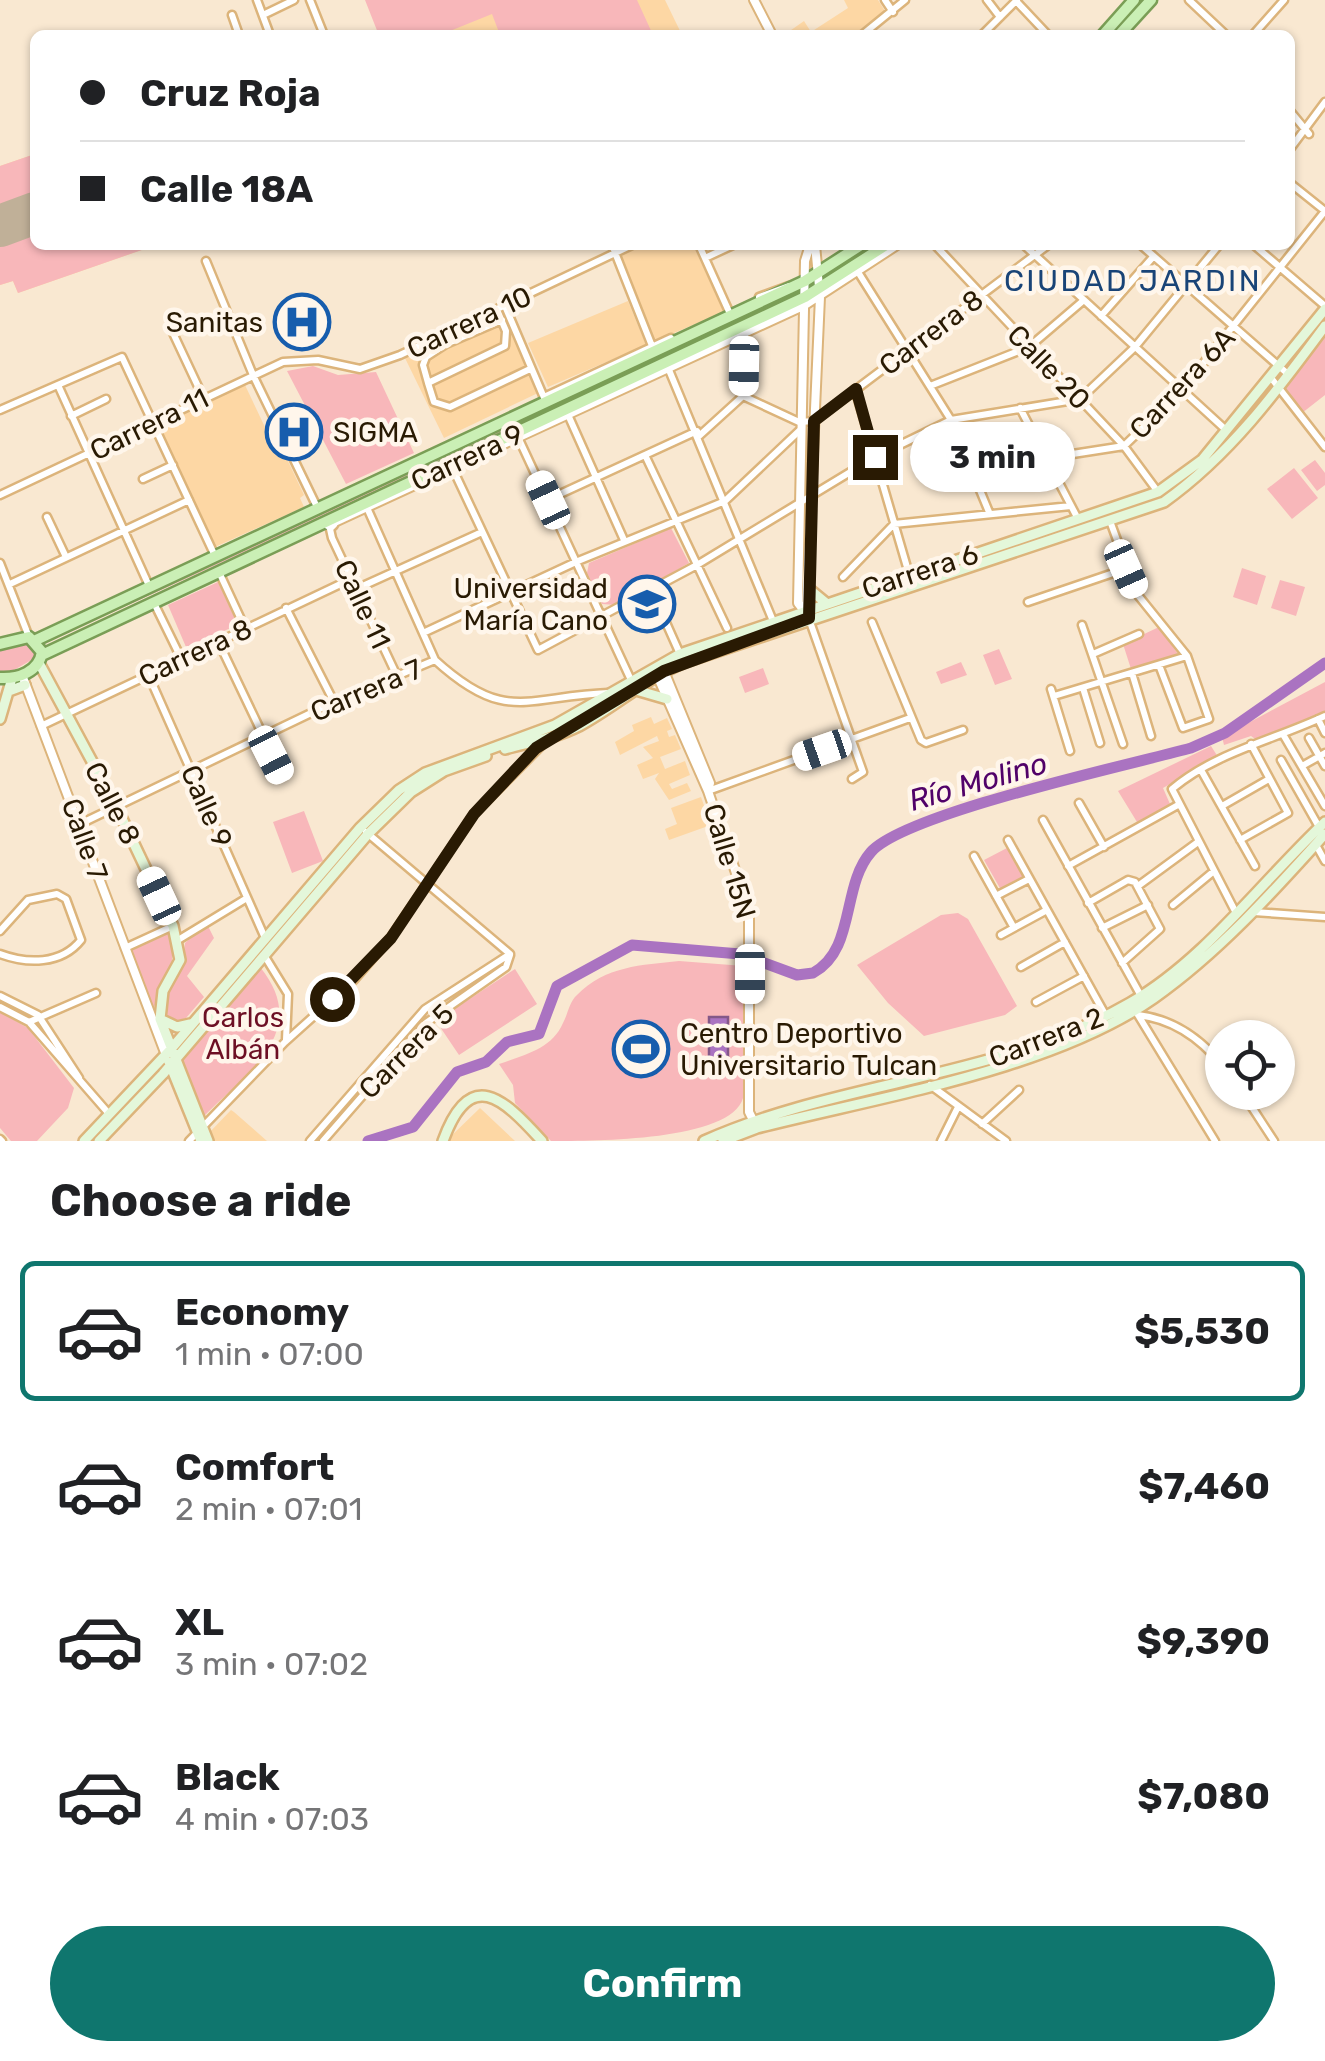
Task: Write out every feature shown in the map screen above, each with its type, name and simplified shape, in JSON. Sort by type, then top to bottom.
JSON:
[{"type":"main road","points":[[1107,30],[1134,0]]},
{"type":"main road","points":[[1126,30],[1153,0]]},
{"type":"main road","name":"Carrera 9","points":[[0,644],[32,638],[150,588],[653,348],[805,281],[854,250]]},
{"type":"main road","name":"Carrera 9","points":[[15,679],[41,659],[154,603],[805,301],[879,250]]},
{"type":"main road","name":"Carrera 6","points":[[659,668],[808,614],[1164,502],[1207,472],[1285,371],[1325,308]]},
{"type":"main road","name":"Carrera 6","points":[[1285,371],[1325,326]]},
{"type":"main road","name":"Carrera 6","points":[[84,1141],[170,1057],[266,938],[364,831],[410,792],[444,770],[509,748],[548,740],[680,654],[772,621],[808,614],[826,602],[1158,492],[1202,460],[1226,430],[1276,383]]},
{"type":"main road","points":[[472,462],[482,450]]},
{"type":"main road","points":[[810,589],[826,602]]},
{"type":"main road","points":[[32,638],[41,659]]},
{"type":"main road","name":"Calle 8","points":[[41,659],[178,940]]},
{"type":"main road","points":[[0,719],[15,679]]},
{"type":"main road","points":[[632,686],[666,699]]},
{"type":"main road","name":"Carrera 6","points":[[99,1141],[264,955],[399,790],[425,773],[555,726],[632,686]]},
{"type":"main road","name":"Carrera 2","points":[[723,1141],[755,1124],[1023,1058],[1136,1012],[1253,912],[1316,845],[1323,828]]},
{"type":"main road","name":"Carrera 2","points":[[704,1141],[1026,1048],[1106,1016],[1141,996],[1236,913],[1323,828]]},
{"type":"main road","points":[[178,940],[180,960],[163,991],[160,1019],[170,1057],[202,1136]]},
{"type":"main road","points":[[160,1019],[177,1027],[194,1023]]},
{"type":"main road","points":[[170,1057],[202,1136]]},
{"type":"main road","points":[[443,1141],[454,1112],[468,1100],[486,1095],[507,1102],[542,1141]]},
{"type":"street","points":[[256,0],[268,30]]},
{"type":"street","points":[[263,15],[294,0]]},
{"type":"street","points":[[310,0],[322,30]]},
{"type":"street","points":[[754,0],[769,30]]},
{"type":"street","points":[[884,0],[893,12]]},
{"type":"street","points":[[869,30],[904,0]]},
{"type":"street","points":[[988,0],[1000,17]]},
{"type":"street","points":[[987,30],[1016,0],[1043,30]]},
{"type":"street","points":[[1189,0],[1221,30]]},
{"type":"street","points":[[1257,30],[1284,0]]},
{"type":"street","points":[[232,15],[237,30]]},
{"type":"street","points":[[1295,144],[1325,102]]},
{"type":"street","points":[[1295,117],[1307,131]]},
{"type":"street","points":[[1295,187],[1325,211]]},
{"type":"street","name":"Carrera 6A","points":[[1295,249],[1325,211]]},
{"type":"street","name":"Carrera 10","points":[[299,359],[360,369],[497,310],[612,250]]},
{"type":"street","points":[[614,250],[653,348]]},
{"type":"street","points":[[701,250],[730,314]]},
{"type":"street","points":[[705,258],[722,250]]},
{"type":"street","points":[[810,250],[805,261],[799,426],[798,603],[808,614],[864,774],[852,778]]},
{"type":"street","points":[[808,614],[820,293],[814,250]]},
{"type":"street","points":[[820,293],[890,250]]},
{"type":"street","name":"Calle 20","points":[[940,250],[1124,446],[1158,492]]},
{"type":"street","points":[[1030,250],[1226,430]]},
{"type":"street","name":"Carrera 8","points":[[814,421],[1042,250]]},
{"type":"street","points":[[1147,250],[1285,371]]},
{"type":"street","points":[[452,468],[538,650],[698,565],[875,457],[951,420],[1080,399],[1135,347],[1215,250]]},
{"type":"street","points":[[1260,250],[1325,308]]},
{"type":"street","name":"Carrera 6A","points":[[1046,458],[1124,446],[1182,390],[1294,250]]},
{"type":"street","points":[[1101,316],[1154,256]]},
{"type":"street","points":[[206,262],[317,507]]},
{"type":"street","points":[[858,272],[951,420],[989,512]]},
{"type":"street","points":[[930,386],[1029,347],[1084,300]]},
{"type":"street","points":[[349,518],[670,370],[805,301]]},
{"type":"street","points":[[505,306],[545,399]]},
{"type":"street","points":[[428,384],[505,346],[497,310]]},
{"type":"street","points":[[782,314],[794,315],[803,328]]},
{"type":"street","points":[[502,320],[446,344],[422,365],[434,402],[440,408],[450,408],[530,368]]},
{"type":"street","points":[[173,333],[203,396]]},
{"type":"street","points":[[744,396],[745,333]]},
{"type":"street","points":[[443,335],[446,344]]},
{"type":"street","points":[[0,410],[122,357],[215,557]]},
{"type":"street","name":"Carrera 11","points":[[0,495],[203,396],[299,359]]},
{"type":"street","points":[[670,370],[772,621]]},
{"type":"street","points":[[1276,383],[1325,446]]},
{"type":"street","points":[[58,385],[150,588]]},
{"type":"street","points":[[856,389],[908,574]]},
{"type":"street","points":[[744,396],[799,426]]},
{"type":"street","points":[[548,500],[698,433],[744,396]]},
{"type":"street","points":[[71,416],[106,400]]},
{"type":"street","points":[[1020,408],[1078,519]]},
{"type":"street","points":[[569,417],[624,540]]},
{"type":"street","points":[[423,633],[624,540],[724,501],[799,426],[814,421]]},
{"type":"street","points":[[518,437],[632,686]]},
{"type":"street","points":[[645,455],[727,628]]},
{"type":"street","points":[[143,479],[173,466]]},
{"type":"street","points":[[10,584],[64,555],[188,500]]},
{"type":"street","points":[[842,577],[894,524],[1072,506]]},
{"type":"street","points":[[368,510],[435,660],[462,682],[496,700],[533,704],[578,694],[614,693]]},
{"type":"street","points":[[46,516],[64,555]]},
{"type":"street","name":"Calle 11","points":[[317,526],[349,518]]},
{"type":"street","name":"Calle 11","points":[[349,518],[330,529],[396,674]]},
{"type":"street","points":[[1110,520],[1137,594],[1187,656],[1209,720],[1188,727],[1179,723],[1159,665]]},
{"type":"street","points":[[356,589],[482,532]]},
{"type":"street","points":[[0,563],[32,638]]},
{"type":"street","points":[[1028,602],[1126,569]]},
{"type":"street","points":[[219,572],[245,628]]},
{"type":"street","name":"Carrera 8","points":[[40,727],[351,579]]},
{"type":"street","points":[[651,590],[680,654]]},
{"type":"street","points":[[154,603],[181,658]]},
{"type":"street","points":[[286,608],[334,702]]},
{"type":"street","points":[[872,622],[910,718],[926,743],[963,730]]},
{"type":"street","points":[[1082,624],[1122,744]]},
{"type":"street","points":[[1092,654],[1139,634]]},
{"type":"street","points":[[218,641],[280,773]]},
{"type":"street","points":[[1070,752],[1052,692],[1083,688],[1187,656]]},
{"type":"street","name":"Carrera 7","points":[[80,824],[334,702],[435,660]]},
{"type":"street","points":[[659,668],[666,699],[708,792],[910,718]]},
{"type":"street","name":"Calle 15N","points":[[659,668],[710,783],[708,792],[750,910],[749,1112],[755,1124]]},
{"type":"street","points":[[1132,673],[1152,736]]},
{"type":"street","name":"Calle 9","points":[[148,674],[266,938]]},
{"type":"street","name":"Calle 7","points":[[15,679],[40,727],[80,824],[124,948],[170,1057]]},
{"type":"street","points":[[1083,688],[1100,743]]},
{"type":"street","points":[[1236,913],[1172,790],[1251,744],[1284,736],[1322,718],[1325,732]]},
{"type":"street","points":[[1284,736],[1325,806]]},
{"type":"street","points":[[1309,738],[1325,766]]},
{"type":"street","name":"Carrera 6","points":[[189,1141],[202,1136],[286,1042],[354,980],[391,938],[474,814],[548,740]]},
{"type":"street","points":[[1240,840],[1288,813],[1251,744]]},
{"type":"street","points":[[1302,766],[1322,755]]},
{"type":"street","points":[[1280,760],[1323,828]]},
{"type":"street","points":[[1202,770],[1254,866]]},
{"type":"street","points":[[1222,806],[1270,779]]},
{"type":"street","points":[[1314,787],[1325,781]]},
{"type":"street","points":[[1078,803],[1104,847]]},
{"type":"street","points":[[1068,866],[1178,805]]},
{"type":"street","points":[[1043,820],[1141,996]]},
{"type":"street","points":[[364,831],[426,881]]},
{"type":"street","points":[[1008,840],[1106,1016]]},
{"type":"street","points":[[1138,886],[1198,842]]},
{"type":"street","points":[[1316,845],[1325,861]]},
{"type":"street","points":[[974,856],[1014,928]]},
{"type":"street","points":[[1173,904],[1214,871]]},
{"type":"street","points":[[996,896],[1030,879]]},
{"type":"street","points":[[1088,902],[1128,880],[1138,886],[1160,930],[1122,964]]},
{"type":"street","name":"Carrera 5","points":[[316,1140],[426,1022],[506,967],[510,954],[426,881]]},
{"type":"street","points":[[0,931],[28,900],[63,894],[81,940],[62,954],[41,961],[20,961],[0,954]]},
{"type":"street","points":[[178,940],[247,898]]},
{"type":"street","points":[[1102,928],[1148,906]]},
{"type":"street","points":[[1001,934],[1047,910]]},
{"type":"street","points":[[1253,912],[1325,916]]},
{"type":"street","points":[[124,948],[173,926]]},
{"type":"street","points":[[1021,967],[1065,942]]},
{"type":"street","points":[[264,955],[288,994],[286,1042]]},
{"type":"street","points":[[1036,1002],[1084,976]]},
{"type":"street","points":[[29,1022],[96,993]]},
{"type":"street","points":[[0,996],[38,1015],[110,1116]]},
{"type":"street","points":[[0,1007],[29,1022],[71,1076],[80,1079]]},
{"type":"street","points":[[1136,1012],[1176,1026],[1205,1051]]},
{"type":"street","points":[[1136,1012],[1215,1141]]},
{"type":"street","points":[[929,1084],[957,1110],[1006,1141]]},
{"type":"street","points":[[982,1124],[1019,1090]]},
{"type":"street","points":[[942,1141],[957,1110]]},
{"type":"street","points":[[1254,1110],[1274,1141]]},
{"type":"shaded area","points":[[467,0],[665,0],[680,30],[387,30]]},
{"type":"shaded area","points":[[844,0],[878,0],[885,11],[860,30],[814,30],[848,8]]},
{"type":"shaded area","points":[[804,21],[810,30],[791,30]]},
{"type":"shaded area","points":[[30,156],[30,250],[142,250],[18,293],[13,281],[0,285],[0,166]]},
{"type":"shaded area","points":[[632,250],[695,250],[724,312],[655,341],[621,255]]},
{"type":"shaded area","points":[[628,301],[646,345],[548,387],[528,343]]},
{"type":"shaded area","points":[[504,311],[538,393],[444,438],[405,358]]},
{"type":"shaded area","points":[[245,385],[271,440],[277,438],[304,495],[300,498],[304,507],[215,547],[158,425]]},
{"type":"shaded area","points":[[651,717],[654,724],[667,718],[672,729],[667,731],[669,737],[675,735],[681,749],[660,757],[665,769],[685,761],[690,775],[669,784],[672,789],[687,783],[691,791],[669,800],[655,779],[659,773],[643,779],[637,765],[653,758],[643,747],[659,741],[657,736],[620,755],[615,742],[634,731],[632,725]]},
{"type":"shaded area","points":[[701,797],[711,825],[669,840],[665,829],[677,824],[671,808]]},
{"type":"shaded area","points":[[709,1017],[728,1017],[728,1062],[709,1062]]},
{"type":"shaded area","points":[[480,1108],[515,1141],[446,1141]]},
{"type":"shaded area","points":[[231,1110],[267,1141],[209,1141],[208,1134]]},
{"type":"green space","points":[[365,0],[637,0],[651,30],[498,30],[492,14],[452,30],[377,30]]},
{"type":"green space","points":[[30,156],[30,199],[0,210],[0,166]]},
{"type":"green space","points":[[30,236],[30,250],[142,250],[18,293],[13,281],[0,285],[0,246]]},
{"type":"green space","points":[[786,295],[787,300],[580,400],[44,643]]},
{"type":"green space","points":[[1325,334],[1325,395],[1302,413],[1283,387]]},
{"type":"green space","points":[[313,366],[338,375],[376,372],[414,453],[346,484],[287,371]]},
{"type":"green space","points":[[1315,460],[1325,473],[1325,485],[1317,491],[1301,470]]},
{"type":"green space","points":[[1294,468],[1318,498],[1292,519],[1267,489]]},
{"type":"green space","points":[[671,528],[689,563],[616,605],[602,604],[587,573],[589,563]]},
{"type":"green space","points":[[1242,568],[1266,576],[1257,605],[1233,597]]},
{"type":"green space","points":[[1280,580],[1305,587],[1296,616],[1271,608]]},
{"type":"green space","points":[[218,582],[238,625],[186,647],[168,605]]},
{"type":"green space","points":[[1159,627],[1178,654],[1131,669],[1123,644]]},
{"type":"green space","points":[[21,640],[36,649],[35,658],[7,674],[0,672],[0,651]]},
{"type":"green space","points":[[999,649],[1012,679],[995,685],[983,655]]},
{"type":"green space","points":[[961,662],[967,675],[941,684],[936,672]]},
{"type":"green space","points":[[763,668],[769,684],[745,693],[739,677]]},
{"type":"green space","points":[[1325,682],[1325,712],[1258,741],[1251,736],[1224,745],[1222,737]]},
{"type":"green space","points":[[1211,746],[1218,757],[1163,788],[1170,804],[1137,822],[1118,791]]},
{"type":"green space","points":[[304,811],[323,861],[292,873],[273,822]]},
{"type":"green space","points":[[1007,848],[1024,878],[1001,890],[984,860]]},
{"type":"green space","points":[[958,913],[968,919],[1017,1006],[1005,1015],[924,1036],[888,1003],[857,965],[941,915]]},
{"type":"green space","points":[[207,924],[214,938],[187,976],[204,997],[186,1018],[177,1021],[167,1017],[169,989],[185,943]]},
{"type":"green space","points":[[172,930],[172,970],[152,1011],[130,951]]},
{"type":"green space","name":"Centro Deportivo Universitario Tulcan","points":[[679,961],[744,966],[743,1098],[733,1112],[689,1131],[551,1141],[515,1103],[513,1085],[499,1064],[536,1050],[552,1039],[574,998],[600,978],[625,969]]},
{"type":"green space","name":"Carlos Albán","points":[[260,967],[274,990],[279,1011],[277,1031],[255,1066],[204,1116],[182,1061]]},
{"type":"green space","points":[[515,969],[537,1004],[459,1055],[436,1021]]},
{"type":"green space","points":[[0,1012],[28,1028],[74,1088],[68,1108],[37,1141],[11,1141],[0,1128]]},
{"type":"waterway","name":"Río Molino","points":[[368,1141],[413,1127],[457,1072],[486,1062],[507,1042],[539,1034],[557,986],[632,945],[740,954],[797,975],[813,973],[827,963],[836,949],[862,866],[871,852],[892,837],[971,806],[1191,748],[1225,733],[1325,663]]},
{"type":"runway","points":[[0,226],[30,215]]},
{"type":"place","name":"Sanitas","points":[[302,322]]},
{"type":"place","name":"SIGMA","points":[[294,432]]},
{"type":"place","name":"Universidad María Cano","points":[[647,604]]},
{"type":"place","name":"Centro Deportivo Universitario Tulcan","points":[[641,1049]]},
{"type":"district","name":"CIUDAD JARDIN","points":[[1133,281]]},
{"type":"route","points":[[332,999],[391,938],[449,846],[536,748],[664,671],[809,618],[806,610],[814,421],[856,389],[875,457]]}]
